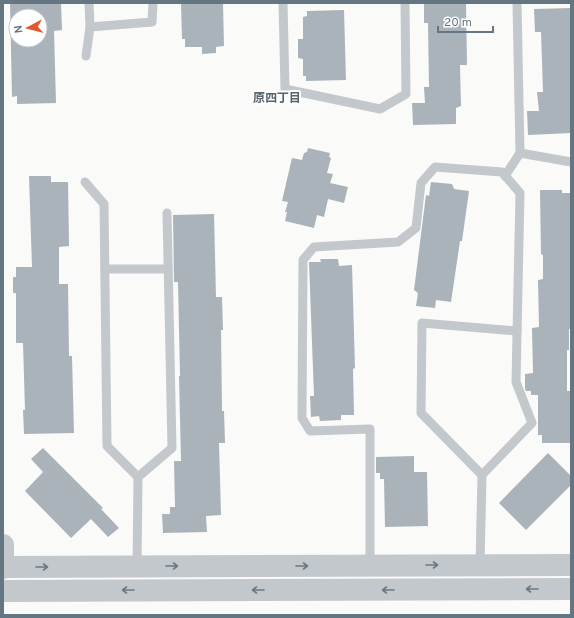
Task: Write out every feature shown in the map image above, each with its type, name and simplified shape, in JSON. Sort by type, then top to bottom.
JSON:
[{"type":"street","points":[[3,545],[3,567],[571,565]]},
{"type":"street","points":[[3,590],[571,589]]},
{"type":"lane","points":[[86,56],[90,27],[89,3]]},
{"type":"lane","points":[[90,27],[152,22],[153,3]]},
{"type":"lane","points":[[283,3],[285,89],[380,108],[406,94],[405,3]]},
{"type":"lane","points":[[505,176],[520,153],[517,3]]},
{"type":"lane","points":[[520,153],[571,162]]},
{"type":"lane","points":[[370,566],[370,429],[310,431],[302,418],[303,260],[314,248],[398,242],[416,228],[421,183],[435,167],[502,172],[520,194],[516,382],[532,423],[482,475],[480,565]]},
{"type":"lane","points":[[85,182],[104,204],[107,446],[138,477],[137,566]]},
{"type":"lane","points":[[138,477],[172,448],[167,213]]},
{"type":"lane","points":[[105,269],[168,269]]},
{"type":"lane","points":[[482,475],[421,413],[422,322],[517,331]]},
{"type":"building","points":[[10,3],[61,3],[62,30],[54,31],[56,103],[17,104],[17,96],[12,97],[11,48],[48,48],[48,8],[10,8]]},
{"type":"building","points":[[181,3],[223,3],[224,46],[216,47],[216,53],[202,54],[202,47],[185,47],[185,39],[182,39]]},
{"type":"building","points":[[424,3],[466,3],[467,65],[460,65],[461,106],[456,108],[456,124],[413,125],[412,103],[425,103],[424,87],[429,87],[428,23],[424,23]]},
{"type":"building","points":[[571,8],[571,133],[528,135],[527,111],[539,111],[537,92],[543,92],[541,32],[535,32],[534,9]]},
{"type":"building","points":[[344,10],[346,80],[306,81],[306,76],[303,76],[303,59],[298,58],[298,39],[303,39],[303,17],[307,16],[307,11]]},
{"type":"building","points":[[308,148],[330,153],[329,157],[331,158],[327,173],[333,174],[330,183],[348,187],[344,203],[328,199],[324,217],[317,215],[314,228],[285,221],[287,212],[285,212],[288,202],[282,201],[292,158],[302,160],[304,153],[307,152]]},
{"type":"building","points":[[29,176],[51,176],[51,182],[68,182],[69,246],[59,247],[59,284],[68,284],[69,356],[72,356],[74,433],[24,434],[23,410],[25,410],[23,343],[16,343],[16,293],[13,293],[13,277],[16,277],[16,267],[32,267]]},
{"type":"building","points":[[431,182],[452,184],[454,189],[469,191],[451,302],[436,300],[435,308],[416,306],[418,293],[414,290],[426,195],[429,196]]},
{"type":"building","points":[[540,190],[562,190],[562,193],[571,193],[571,329],[569,329],[569,350],[567,350],[567,391],[571,391],[571,443],[542,443],[542,435],[538,435],[538,395],[531,395],[531,391],[526,391],[525,389],[525,374],[533,373],[532,328],[539,327],[538,280],[543,279]]},
{"type":"building","points":[[214,214],[216,297],[222,297],[223,330],[221,330],[222,411],[224,411],[225,443],[219,443],[221,515],[206,516],[207,532],[163,533],[162,514],[170,514],[170,507],[175,507],[174,461],[181,461],[178,282],[174,282],[173,215]]},
{"type":"building","points":[[320,259],[338,259],[339,266],[352,265],[355,368],[353,369],[354,415],[341,415],[341,420],[320,421],[319,416],[311,417],[310,396],[314,396],[309,262],[321,262]]},
{"type":"building","points":[[43,448],[103,508],[101,509],[119,528],[108,537],[91,519],[71,538],[25,491],[43,472],[31,459]]},
{"type":"building","points":[[548,453],[571,476],[571,485],[526,530],[499,503]]},
{"type":"building","points":[[414,456],[414,472],[427,472],[428,526],[385,527],[384,479],[380,479],[380,473],[376,473],[376,457]]},
{"type":"district","name":"原四丁目","points":[[277,98]]}]
